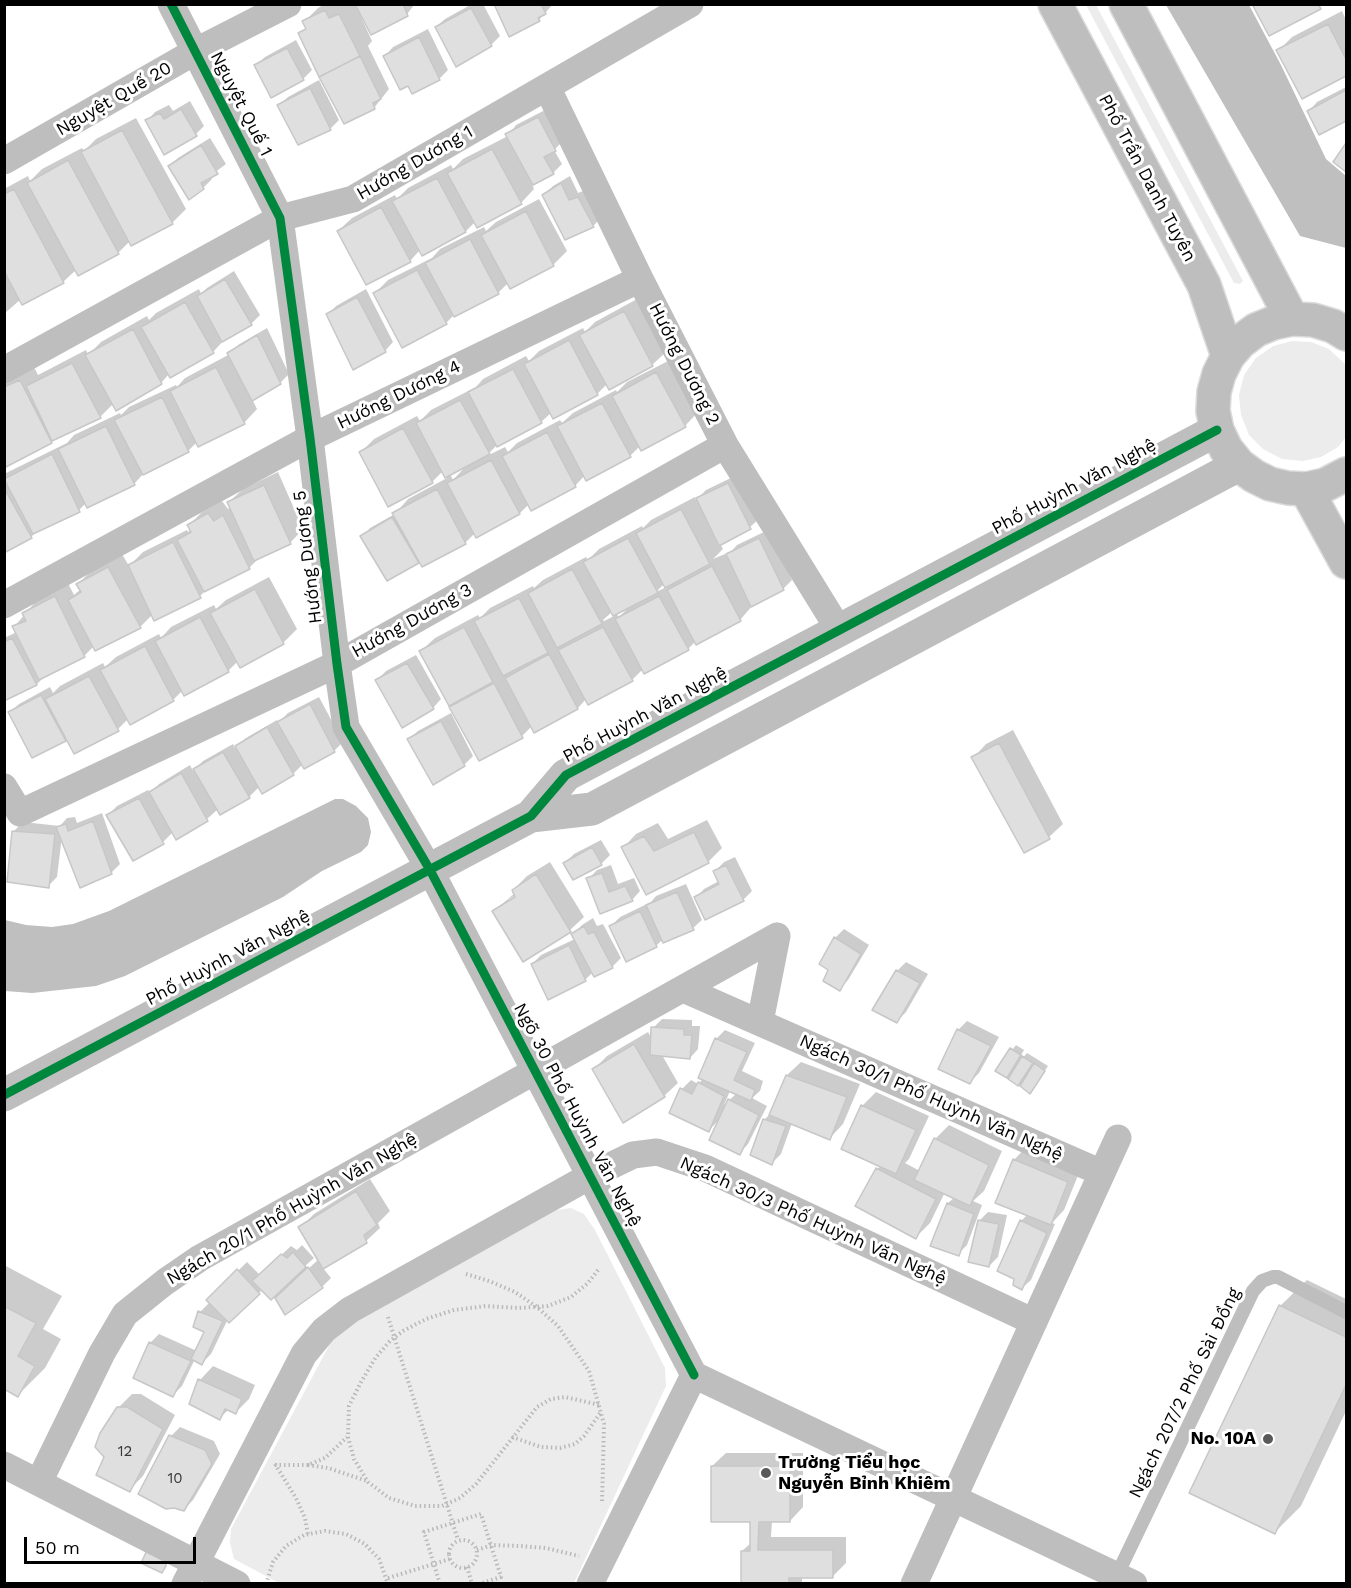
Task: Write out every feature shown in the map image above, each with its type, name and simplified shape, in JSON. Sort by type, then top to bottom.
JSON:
[{"type":"street","name":"Nguyệt Quế 1","points":[[171,4],[280,218]]},
{"type":"street","name":"Nguyệt Quế 20","points":[[4,161],[196,51],[288,4]]},
{"type":"street","name":"Hướng Dương 1","points":[[4,370],[280,218],[353,199],[690,4]]},
{"type":"street","name":"Phố Trần Danh Tuyên","points":[[1055,4],[1204,285],[1228,356]]},
{"type":"street","points":[[1126,4],[1292,319]]},
{"type":"street","name":"Hướng Dương 2","points":[[547,87],[640,279],[725,445],[839,630]]},
{"type":"street","name":"Hướng Dương 5","points":[[280,218],[346,727],[430,870]]},
{"type":"street","name":"Hướng Dương 4","points":[[4,605],[310,438],[640,279]]},
{"type":"street","points":[[1347,334],[1333,326],[1313,320],[1292,319],[1256,330],[1240,342],[1228,356],[1219,374],[1214,392],[1213,411],[1217,430],[1226,449],[1239,465],[1270,484],[1306,489],[1325,485],[1347,474]]},
{"type":"street","name":"Phố Huỳnh Văn Nghệ","points":[[4,1095],[531,816],[566,775],[1217,430]]},
{"type":"street","name":"Hướng Dương 3","points":[[4,788],[20,813],[337,664],[725,445]]},
{"type":"street","name":"Phố Huỳnh Văn Nghệ","points":[[531,816],[592,809],[1239,465]]},
{"type":"street","points":[[1306,489],[1347,562]]},
{"type":"street","name":"Ngõ 30 Phố Huỳnh Văn Nghệ","points":[[430,870],[694,1375]]},
{"type":"street","points":[[535,1070],[777,936],[760,1022]]},
{"type":"street","name":"Ngách 30/1 Phố Huỳnh Văn Nghệ","points":[[683,989],[1102,1173]]},
{"type":"street","name":"Ngách 20/1 Phố Huỳnh Văn Nghệ","points":[[16,1477],[102,1353],[125,1314],[165,1282],[200,1258],[535,1070]]},
{"type":"street","points":[[914,1584],[1119,1138]]},
{"type":"street","name":"Ngách 30/3 Phố Huỳnh Văn Nghệ","points":[[191,1573],[263,1459],[304,1354],[324,1330],[350,1310],[380,1293],[590,1176],[633,1155],[657,1152],[705,1168],[1034,1322]]},
{"type":"street","points":[[595,1573],[694,1375],[954,1498],[1121,1581]]},
{"type":"street","points":[[16,1477],[191,1573],[237,1584]]},
{"type":"lane","name":"Ngách 207/2 Phố Sài Đồng","points":[[1121,1581],[1253,1291],[1262,1281],[1278,1276],[1347,1312]]},
{"type":"path","points":[[368,1482],[354,1459],[348,1437],[350,1406],[376,1357],[394,1338],[426,1318],[454,1310],[486,1306],[548,1306],[571,1297],[588,1283],[598,1270]]},
{"type":"path","points":[[463,1273],[515,1292],[537,1307],[558,1326],[589,1371],[604,1424],[602,1510]]},
{"type":"path","points":[[380,1293],[458,1540]]},
{"type":"path","points":[[263,1459],[328,1468],[368,1482],[389,1498],[415,1506],[442,1506],[460,1498],[477,1484],[537,1407],[550,1399],[565,1397],[600,1405]]},
{"type":"path","points":[[512,1437],[541,1447],[560,1449],[574,1444],[584,1436],[601,1412]]},
{"type":"path","points":[[308,1465],[326,1458],[348,1437]]},
{"type":"path","points":[[263,1459],[296,1498],[305,1518],[308,1535]]},
{"type":"path","points":[[440,1584],[424,1532],[481,1514],[501,1576],[480,1584]]},
{"type":"path","points":[[266,1584],[273,1562],[286,1546],[308,1535],[325,1531],[346,1534],[365,1544],[380,1559],[388,1581],[450,1559]]},
{"type":"path","points":[[458,1540],[472,1542],[477,1550],[474,1562],[467,1567],[459,1567],[450,1559],[449,1550],[458,1540]]},
{"type":"path","points":[[477,1550],[492,1545],[546,1548],[575,1554],[595,1573]]},
{"type":"path","points":[[467,1567],[472,1584]]},
{"type":"shaded area","points":[[1086,5],[1096,5],[1243,281],[1240,284],[1234,283]]},
{"type":"shaded area","points":[[1166,5],[1249,5],[1326,159],[1346,176],[1346,248],[1300,236]]},
{"type":"shaded area","points":[[1292,341],[1311,342],[1329,349],[1346,365],[1346,437],[1338,447],[1321,457],[1303,461],[1282,459],[1263,449],[1249,435],[1241,415],[1239,395],[1244,375],[1256,358],[1273,346]]},
{"type":"shaded area","points":[[335,799],[343,799],[356,806],[368,818],[371,832],[368,845],[361,852],[322,871],[283,897],[125,976],[96,986],[32,993],[5,991],[5,920],[26,925],[52,927],[73,924],[109,911]]},
{"type":"shaded area","points":[[571,1208],[584,1214],[595,1230],[665,1368],[666,1386],[574,1583],[279,1583],[234,1559],[230,1543],[231,1529],[331,1342],[375,1308],[557,1210]]},
{"type":"building","points":[[355,4],[403,4],[408,16],[371,35]]},
{"type":"building","points":[[494,4],[541,4],[546,14],[538,18],[540,21],[509,37]]},
{"type":"building","points":[[1252,4],[1318,4],[1321,9],[1269,36]]},
{"type":"building","points":[[471,8],[492,46],[456,67],[435,27]]},
{"type":"building","points":[[325,10],[329,18],[339,14],[360,56],[319,77],[298,33],[306,29],[302,21]]},
{"type":"building","points":[[1328,24],[1346,59],[1346,76],[1302,99],[1276,50]]},
{"type":"building","points":[[419,37],[440,80],[412,94],[408,86],[400,90],[383,56]]},
{"type":"building","points":[[287,48],[304,80],[271,98],[254,65]]},
{"type":"building","points":[[360,56],[381,99],[373,103],[375,109],[344,124],[319,77]]},
{"type":"building","points":[[310,88],[331,130],[298,145],[277,105]]},
{"type":"building","points":[[1346,90],[1346,121],[1319,135],[1307,111]]},
{"type":"building","points":[[181,109],[197,136],[164,155],[145,120],[160,113],[164,119]]},
{"type":"building","points":[[538,117],[556,151],[544,157],[554,174],[533,185],[505,134]]},
{"type":"building","points":[[122,130],[173,224],[131,246],[81,152]]},
{"type":"building","points":[[1346,143],[1346,172],[1333,162]]},
{"type":"building","points":[[201,145],[218,174],[201,183],[204,189],[189,200],[168,166]]},
{"type":"building","points":[[492,149],[522,204],[477,228],[447,173]]},
{"type":"building","points":[[68,160],[119,254],[78,276],[27,183]]},
{"type":"building","points":[[437,178],[466,232],[422,256],[392,201]]},
{"type":"building","points":[[561,183],[569,200],[578,197],[594,227],[565,240],[542,195]]},
{"type":"building","points":[[14,189],[64,283],[22,305],[4,271],[4,194]]},
{"type":"building","points":[[381,207],[411,262],[366,285],[337,231]]},
{"type":"building","points":[[526,211],[554,266],[510,289],[481,235]]},
{"type":"building","points":[[470,239],[499,294],[454,317],[425,263]]},
{"type":"building","points":[[417,270],[447,324],[402,348],[373,293]]},
{"type":"building","points":[[225,279],[252,325],[222,342],[197,296]]},
{"type":"building","points":[[357,297],[386,352],[353,370],[326,314]]},
{"type":"building","points":[[185,302],[214,353],[170,378],[141,327]]},
{"type":"building","points":[[624,311],[653,366],[609,390],[579,335]]},
{"type":"building","points":[[133,329],[162,384],[116,411],[85,355]]},
{"type":"building","points":[[257,335],[281,384],[252,401],[227,353]]},
{"type":"building","points":[[569,340],[598,395],[553,419],[524,364]]},
{"type":"building","points":[[72,363],[101,418],[52,441],[26,386]]},
{"type":"building","points":[[216,367],[245,424],[198,447],[170,391]]},
{"type":"building","points":[[513,369],[542,423],[497,447],[468,392]]},
{"type":"building","points":[[656,372],[686,427],[641,451],[612,396]]},
{"type":"building","points":[[20,380],[52,443],[4,468],[4,387]]},
{"type":"building","points":[[162,397],[189,452],[143,475],[114,420]]},
{"type":"building","points":[[460,400],[490,454],[445,478],[416,423]]},
{"type":"building","points":[[602,403],[631,457],[586,481],[557,426]]},
{"type":"building","points":[[106,426],[135,485],[87,508],[58,449]]},
{"type":"building","points":[[403,428],[433,483],[388,507],[359,452]]},
{"type":"building","points":[[547,432],[576,487],[531,511],[502,456]]},
{"type":"building","points":[[52,454],[80,512],[33,534],[4,479]]},
{"type":"building","points":[[491,460],[520,514],[476,538],[447,483]]},
{"type":"building","points":[[728,483],[751,529],[719,546],[696,498]]},
{"type":"building","points":[[264,485],[291,544],[254,561],[227,502]]},
{"type":"building","points":[[4,488],[32,538],[4,553]]},
{"type":"building","points":[[437,489],[466,544],[422,567],[392,513]]},
{"type":"building","points":[[681,509],[710,564],[665,588],[636,533]]},
{"type":"building","points":[[208,513],[214,521],[223,515],[250,569],[204,592],[177,540],[191,532],[187,525]]},
{"type":"building","points":[[392,517],[419,563],[387,581],[360,536]]},
{"type":"building","points":[[628,538],[658,593],[613,616],[583,562]]},
{"type":"building","points":[[759,538],[784,590],[751,607],[726,554]]},
{"type":"building","points":[[173,542],[201,598],[154,621],[128,565]]},
{"type":"building","points":[[712,566],[741,621],[696,645],[667,590]]},
{"type":"building","points":[[108,567],[141,628],[95,651],[68,600],[81,592],[76,584]]},
{"type":"building","points":[[572,569],[602,624],[557,648],[528,593]]},
{"type":"building","points":[[255,589],[284,644],[240,668],[210,613]]},
{"type":"building","points":[[55,596],[85,657],[39,680],[12,626],[26,621],[22,613]]},
{"type":"building","points":[[659,596],[689,650],[644,674],[615,619]]},
{"type":"building","points":[[519,598],[548,653],[503,676],[474,621]]},
{"type":"building","points":[[200,617],[229,672],[184,696],[155,641]]},
{"type":"building","points":[[464,627],[493,682],[449,706],[419,651]]},
{"type":"building","points":[[603,627],[633,681],[588,705],[558,650]]},
{"type":"building","points":[[12,638],[37,685],[4,701],[4,642]]},
{"type":"building","points":[[145,646],[174,701],[130,725],[100,670]]},
{"type":"building","points":[[549,654],[578,709],[534,733],[505,678]]},
{"type":"building","points":[[407,663],[434,709],[402,728],[375,680]]},
{"type":"building","points":[[89,676],[119,731],[74,754],[45,699]]},
{"type":"building","points":[[494,683],[523,738],[479,761],[449,707]]},
{"type":"building","points":[[41,695],[66,741],[32,758],[8,712]]},
{"type":"building","points":[[310,704],[335,752],[304,769],[277,722]]},
{"type":"building","points":[[441,721],[465,766],[433,785],[407,739]]},
{"type":"building","points":[[267,727],[294,775],[262,794],[235,746]]},
{"type":"building","points":[[999,743],[1050,839],[1024,853],[971,757]]},
{"type":"building","points":[[223,752],[250,798],[220,815],[193,769]]},
{"type":"building","points":[[181,773],[208,821],[176,840],[149,792]]},
{"type":"building","points":[[139,798],[164,844],[133,861],[106,815]]},
{"type":"building","points":[[93,821],[112,874],[80,888],[56,827],[66,824],[68,831]]},
{"type":"building","points":[[12,831],[55,834],[49,888],[7,882]]},
{"type":"building","points":[[694,832],[709,863],[646,895],[621,847],[644,836],[654,851]]},
{"type":"building","points":[[592,847],[602,865],[573,880],[563,863]]},
{"type":"building","points":[[726,865],[744,901],[705,920],[694,897],[719,884],[713,871]]},
{"type":"building","points":[[602,873],[609,892],[625,886],[633,901],[600,914],[586,878]]},
{"type":"building","points":[[536,874],[571,932],[523,962],[492,911],[515,897],[512,890]]},
{"type":"building","points":[[677,892],[694,930],[663,943],[646,905]]},
{"type":"building","points":[[640,911],[657,947],[626,962],[609,926]]},
{"type":"building","points":[[584,926],[588,934],[594,932],[613,968],[594,977],[571,934]]},
{"type":"building","points":[[834,937],[861,954],[840,991],[823,981],[828,970],[819,964]]},
{"type":"building","points":[[569,945],[586,981],[548,1000],[531,964]]},
{"type":"building","points":[[896,970],[920,983],[897,1023],[872,1010]]},
{"type":"building","points":[[651,1027],[684,1029],[684,1035],[692,1035],[690,1059],[650,1055]]},
{"type":"building","points":[[957,1029],[991,1046],[970,1084],[938,1069]]},
{"type":"building","points":[[715,1038],[747,1052],[734,1080],[755,1090],[751,1101],[698,1078]]},
{"type":"building","points":[[634,1044],[665,1097],[623,1123],[592,1069]]},
{"type":"building","points":[[1010,1048],[1021,1055],[1007,1078],[995,1071]]},
{"type":"building","points":[[1022,1056],[1033,1063],[1018,1086],[1008,1079]]},
{"type":"building","points":[[1034,1063],[1045,1071],[1030,1094],[1020,1086]]},
{"type":"building","points":[[786,1075],[847,1097],[830,1140],[769,1115]]},
{"type":"building","points":[[698,1082],[724,1096],[709,1132],[669,1113],[680,1088],[692,1094]]},
{"type":"building","points":[[728,1099],[759,1115],[740,1155],[709,1140]]},
{"type":"building","points":[[861,1105],[916,1130],[896,1174],[841,1149]]},
{"type":"building","points":[[763,1119],[786,1126],[772,1165],[750,1155]]},
{"type":"building","points":[[934,1138],[989,1165],[970,1206],[914,1180]]},
{"type":"building","points":[[1013,1159],[1068,1182],[1051,1225],[995,1203]]},
{"type":"building","points":[[876,1168],[936,1199],[916,1239],[855,1206]]},
{"type":"building","points":[[356,1191],[377,1225],[364,1235],[367,1243],[323,1269],[298,1227]]},
{"type":"building","points":[[947,1203],[974,1214],[959,1256],[930,1246]]},
{"type":"building","points":[[978,1220],[999,1224],[989,1267],[968,1262]]},
{"type":"building","points":[[1020,1220],[1047,1233],[1022,1290],[1013,1285],[1014,1279],[997,1271]]},
{"type":"building","points":[[293,1252],[306,1267],[271,1300],[252,1281],[281,1254],[287,1258]]},
{"type":"building","points":[[308,1267],[323,1288],[285,1315],[275,1298]]},
{"type":"building","points":[[237,1269],[260,1294],[229,1323],[206,1300]]},
{"type":"building","name":"No. 10A","points":[[1279,1305],[1346,1337],[1346,1385],[1275,1534],[1189,1493]]},
{"type":"building","points":[[4,1306],[36,1323],[18,1356],[35,1366],[18,1397],[4,1389]]},
{"type":"building","points":[[198,1311],[223,1321],[202,1365],[191,1359],[204,1332],[193,1327]]},
{"type":"building","points":[[149,1342],[191,1361],[173,1397],[133,1378]]},
{"type":"building","points":[[198,1379],[242,1399],[236,1414],[225,1409],[220,1420],[189,1404]]},
{"type":"building","points":[[117,1407],[127,1407],[163,1429],[130,1492],[96,1475],[104,1457],[95,1447],[100,1433]]},
{"type":"building","points":[[169,1435],[205,1450],[212,1464],[184,1511],[174,1508],[166,1509],[138,1494]]},
{"type":"building","points":[[711,1466],[790,1466],[790,1522],[759,1522],[758,1550],[833,1550],[833,1578],[789,1578],[789,1584],[741,1584],[741,1551],[750,1551],[750,1522],[711,1522]]},
{"type":"building","points":[[148,1548],[166,1558],[166,1566],[162,1573],[141,1563]]},
{"type":"cycle path","points":[[171,4],[280,218],[346,727],[430,870],[694,1375]]},
{"type":"cycle path","points":[[4,1095],[531,816],[566,775],[1217,430]]},
{"type":"place","name":"No. 10A","points":[[1268,1439]]},
{"type":"place","name":"Trường Tiểu học Nguyễn Bỉnh Khiêm","points":[[766,1473]]}]
